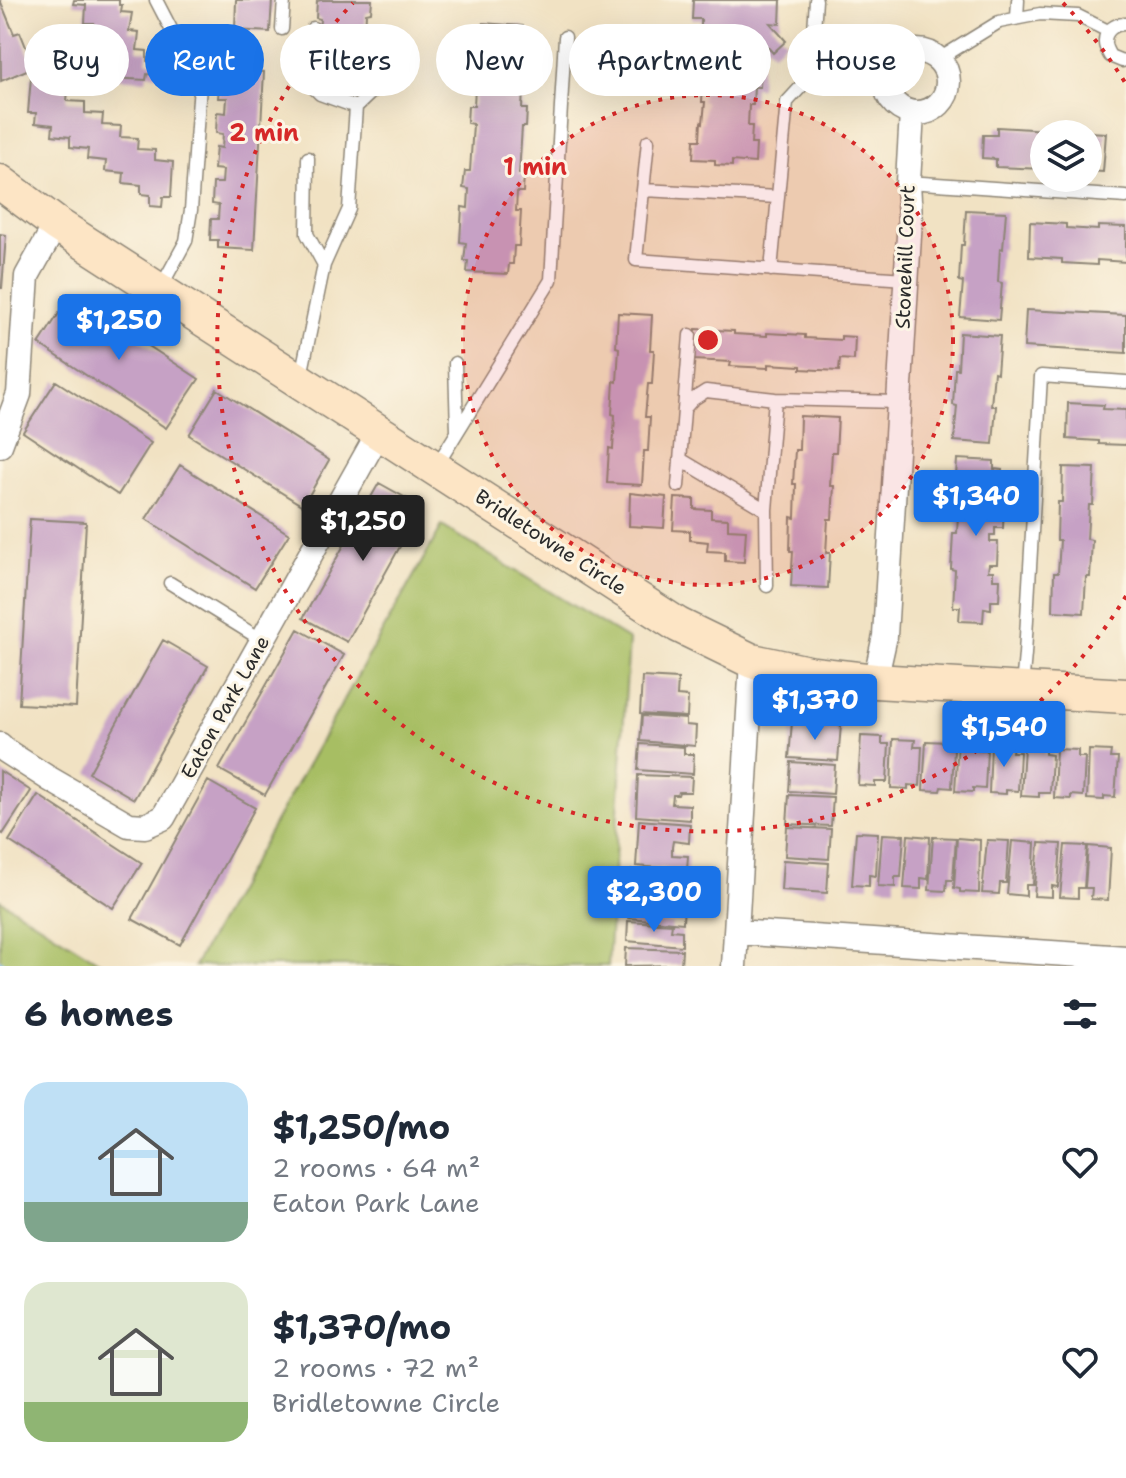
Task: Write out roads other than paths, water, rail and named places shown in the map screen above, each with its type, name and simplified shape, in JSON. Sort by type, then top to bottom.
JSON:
[{"type":"street","points":[[889,96],[900,108],[912,113],[928,111],[941,102],[948,88],[947,72],[939,59],[925,52]]},
{"type":"street","name":"Stonehill Court","points":[[875,681],[885,636],[910,219],[908,182],[912,113]]},
{"type":"street","name":"Bridletowne Circle","points":[[0,182],[56,224],[678,625],[752,661],[813,674],[875,681],[1126,696]]},
{"type":"street","points":[[0,445],[19,394],[27,276],[56,224]]},
{"type":"street","name":"Eaton Park Lane","points":[[0,745],[48,778],[129,825],[145,826],[163,818],[379,432]]},
{"type":"street","points":[[734,966],[752,661]]},
{"type":"street","points":[[736,932],[1126,958]]},
{"type":"lane","points":[[156,0],[200,85],[186,241],[159,290]]},
{"type":"lane","points":[[282,24],[284,0]]},
{"type":"lane","points":[[814,24],[816,0]]},
{"type":"lane","points":[[1017,18],[1018,0]]},
{"type":"lane","points":[[939,59],[999,22],[1040,14],[1078,16],[1108,31]]},
{"type":"lane","points":[[1126,24],[1119,23],[1108,31],[1105,44],[1110,56],[1126,60]]},
{"type":"lane","points":[[435,468],[551,280],[565,37]]},
{"type":"lane","points":[[326,96],[356,107]]},
{"type":"lane","points":[[300,380],[324,265],[349,209],[356,107],[368,96]]},
{"type":"lane","points":[[771,270],[787,102],[793,96]]},
{"type":"lane","points":[[648,141],[636,260],[905,279]]},
{"type":"lane","points":[[308,158],[307,234],[324,265]]},
{"type":"lane","points":[[908,182],[1126,197]]},
{"type":"lane","points":[[643,190],[778,197]]},
{"type":"lane","points":[[678,486],[690,335]]},
{"type":"lane","points":[[455,363],[457,431]]},
{"type":"lane","points":[[1021,690],[1041,376],[1126,382]]},
{"type":"lane","points":[[684,409],[706,391],[775,399],[898,402]]},
{"type":"lane","points":[[767,586],[766,510],[775,399]]},
{"type":"lane","points":[[680,459],[766,510]]},
{"type":"lane","points":[[170,583],[262,640]]},
{"type":"waterway","points":[[0,963],[4,966]]}]
